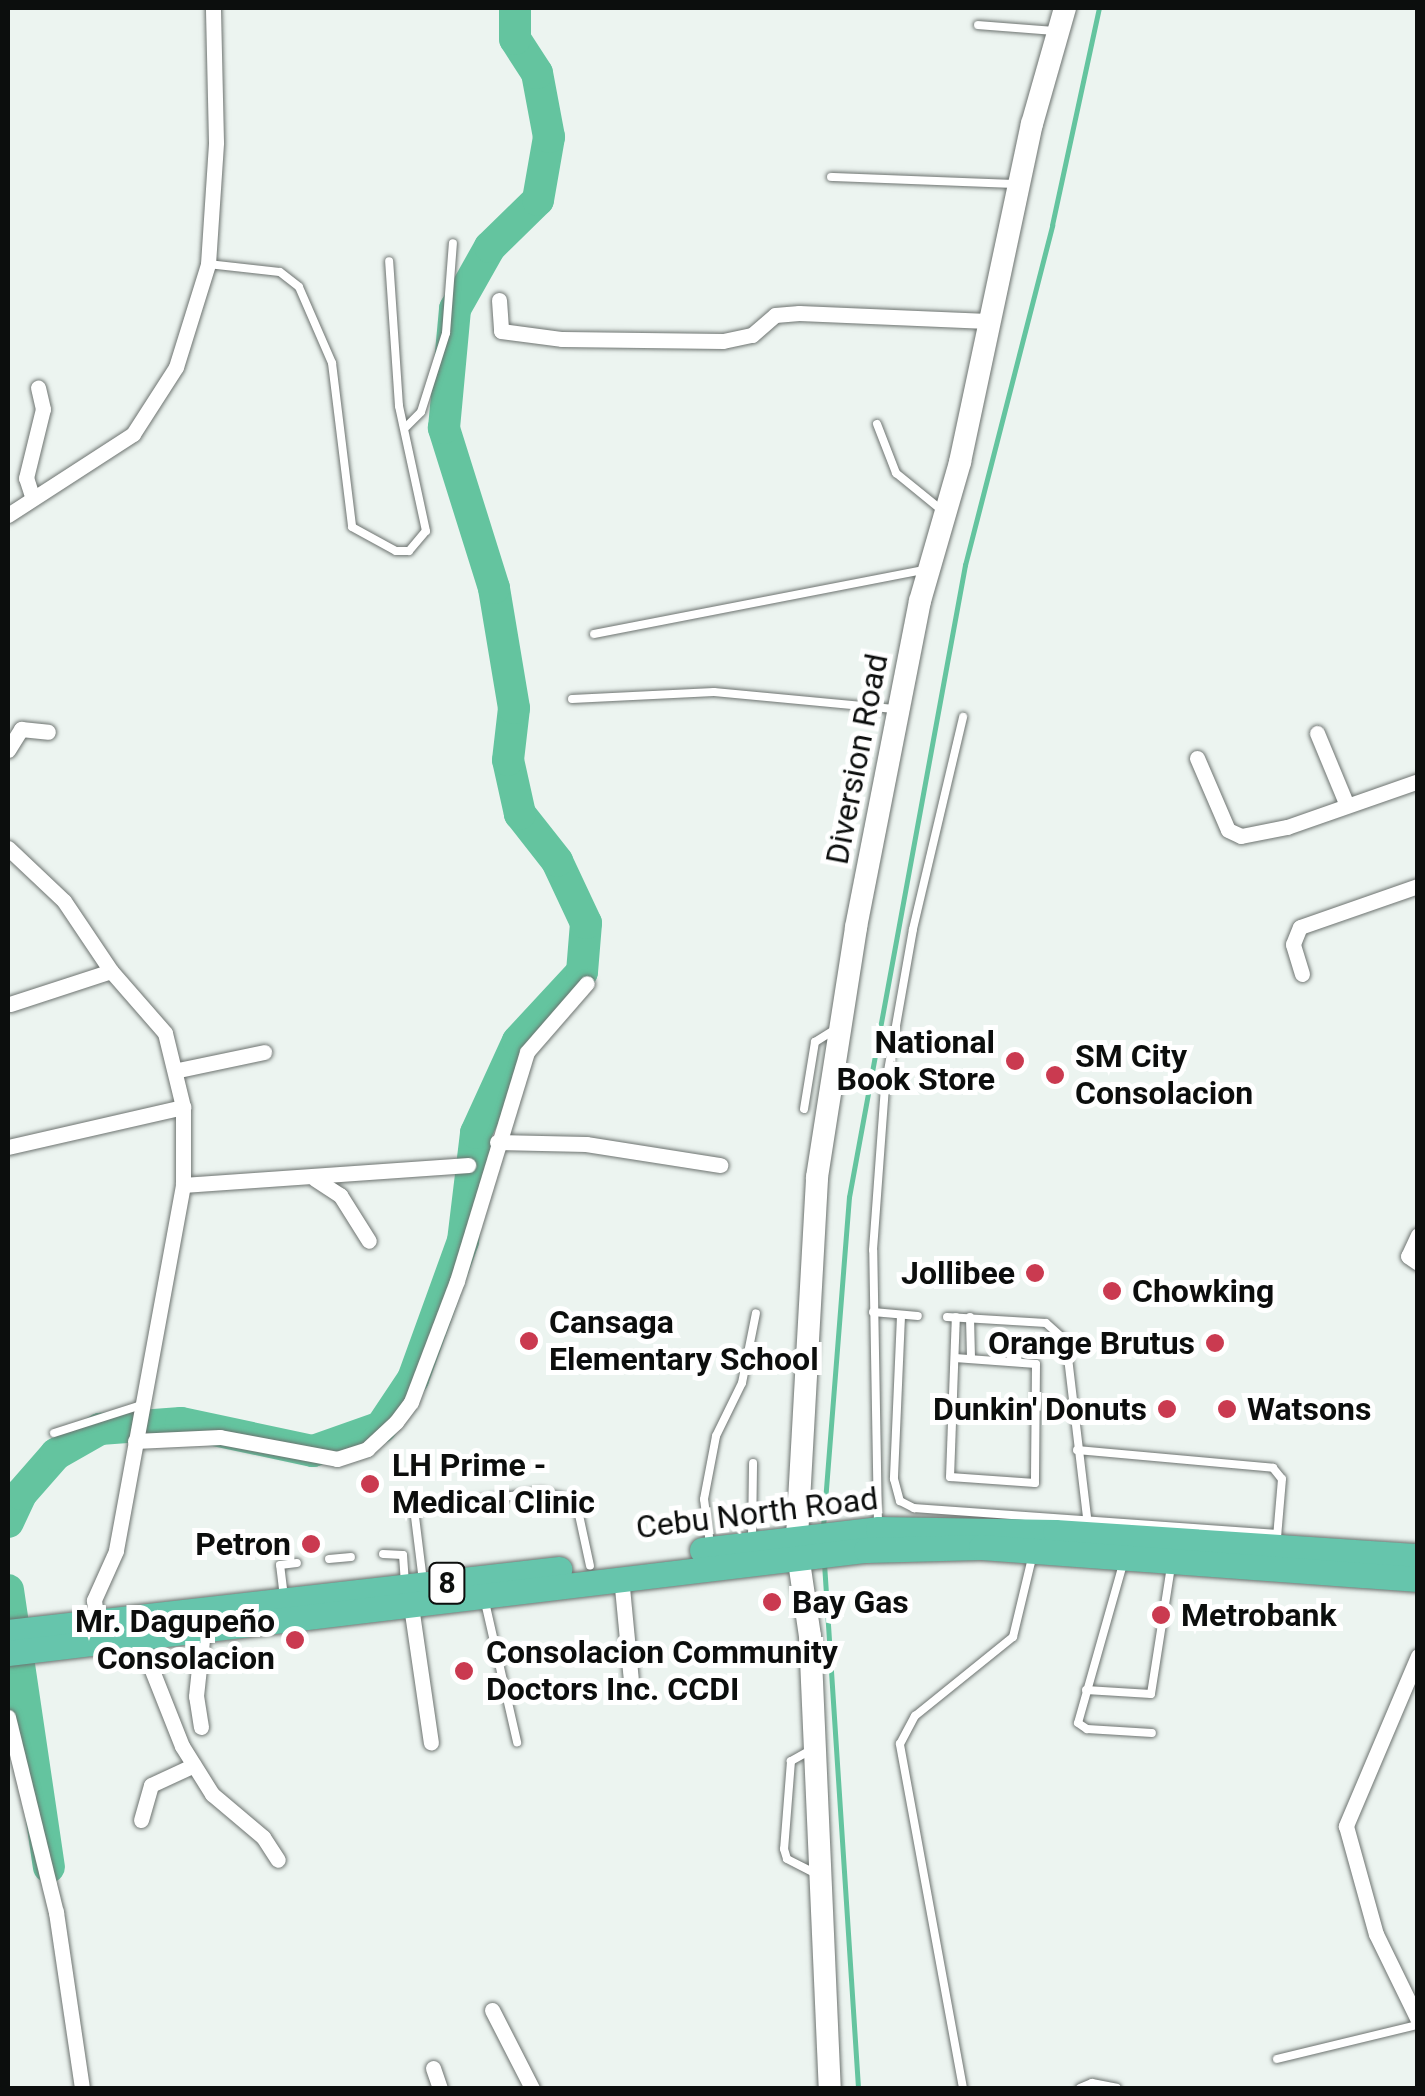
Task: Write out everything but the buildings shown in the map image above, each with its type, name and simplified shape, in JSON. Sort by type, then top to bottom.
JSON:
[{"type":"main road","name":"Cebu North Road","points":[[846,1541],[878,1529],[1055,1532],[1276,1550],[1418,1556]]},
{"type":"main road","name":"Cebu North Road","points":[[8,1652],[25,1638],[96,1626],[413,1594],[484,1597],[846,1541],[1172,1562],[1276,1550],[1418,1578]]},
{"type":"main road","name":"Cebu North Road","points":[[25,1638],[140,1640],[710,1548],[752,1543],[804,1545]]},
{"type":"street","points":[[10,507],[106,457],[161,399],[208,264],[216,142],[213,8]]},
{"type":"street","name":"Diversion Road","points":[[830,2088],[804,1545],[817,1178],[898,709],[1019,184],[1065,8]]},
{"type":"street","points":[[499,300],[500,331],[562,339],[722,341],[752,335],[775,314],[988,321]]},
{"type":"street","points":[[32,496],[26,478],[42,408],[38,388]]},
{"type":"street","points":[[8,750],[22,729],[48,732]]},
{"type":"street","points":[[1318,733],[1346,803]]},
{"type":"street","points":[[1196,758],[1228,830],[1241,836],[1287,828],[1346,803],[1418,781]]},
{"type":"street","points":[[8,848],[14,863],[64,900],[111,971],[165,1033],[178,1070],[183,1107],[183,1185],[116,1551],[94,1600],[96,1626]]},
{"type":"street","points":[[1302,974],[1293,944],[1300,928],[1418,886]]},
{"type":"street","points":[[10,1004],[111,971]]},
{"type":"street","points":[[135,1438],[220,1437],[338,1460],[366,1449],[411,1402],[457,1281],[527,1052],[587,983]]},
{"type":"street","points":[[178,1070],[264,1052]]},
{"type":"street","points":[[8,1147],[183,1107]]},
{"type":"street","points":[[497,1142],[586,1144],[720,1165]]},
{"type":"street","points":[[183,1185],[468,1164]]},
{"type":"street","points":[[311,1178],[340,1195],[369,1241]]},
{"type":"street","points":[[1418,1235],[1408,1256],[1418,1263]]},
{"type":"street","points":[[621,1578],[631,1681]]},
{"type":"street","points":[[413,1594],[431,1743]]},
{"type":"street","points":[[201,1727],[196,1696],[203,1632]]},
{"type":"street","points":[[140,1640],[194,1764],[212,1794],[263,1837],[278,1860]]},
{"type":"street","points":[[1418,1656],[1346,1826],[1380,1946],[1418,2023]]},
{"type":"street","points":[[8,1716],[56,1912],[82,2088]]},
{"type":"street","points":[[141,1820],[151,1785],[194,1764]]},
{"type":"street","points":[[492,2010],[530,2088]]},
{"type":"street","points":[[433,2068],[440,2088]]},
{"type":"lane","points":[[978,25],[1058,31]]},
{"type":"lane","points":[[831,177],[1019,184]]},
{"type":"lane","points":[[406,427],[421,412],[446,333],[453,242]]},
{"type":"lane","points":[[208,264],[280,272],[300,287],[332,363],[352,527],[396,552],[418,546],[426,531],[399,406],[390,261]]},
{"type":"lane","points":[[877,424],[896,473],[945,513]]},
{"type":"lane","points":[[594,634],[929,569]]},
{"type":"lane","points":[[572,699],[714,692],[898,709]]},
{"type":"lane","points":[[878,1529],[873,1312],[888,1071],[935,825],[963,717]]},
{"type":"lane","points":[[804,1109],[815,1042],[842,1026]]},
{"type":"lane","points":[[873,1312],[918,1316]]},
{"type":"lane","points":[[710,1548],[704,1498],[716,1436],[742,1384],[756,1313]]},
{"type":"lane","points":[[901,1316],[894,1479],[900,1501],[914,1508],[1087,1517],[1276,1550],[1282,1478],[1272,1468],[1077,1450]]},
{"type":"lane","points":[[955,1358],[1036,1364],[1036,1480],[953,1481],[947,1454],[955,1358],[952,1317],[1046,1324],[1066,1341],[1078,1401],[1077,1450],[1087,1517]]},
{"type":"lane","points":[[970,1317],[971,1358]]},
{"type":"lane","points":[[54,1434],[140,1410]]},
{"type":"lane","points":[[752,1543],[753,1463]]},
{"type":"lane","points":[[413,1594],[414,1509],[514,1495],[570,1495],[590,1566]]},
{"type":"lane","points":[[963,2088],[900,1744],[915,1716],[1013,1637],[1033,1552]]},
{"type":"lane","points":[[383,1554],[403,1554],[413,1594]]},
{"type":"lane","points":[[328,1560],[351,1557]]},
{"type":"lane","points":[[1124,1560],[1078,1717],[1087,1730],[1152,1733]]},
{"type":"lane","points":[[1086,1690],[1152,1694],[1172,1562]]},
{"type":"lane","points":[[285,1604],[280,1565],[297,1563]]},
{"type":"lane","points":[[484,1597],[517,1742]]},
{"type":"lane","points":[[814,1751],[792,1761],[784,1849],[787,1859],[822,1877]]},
{"type":"lane","points":[[1276,2060],[1418,2023]]},
{"type":"lane","points":[[1080,2088],[1092,2083],[1117,2088]]},
{"type":"waterway","points":[[8,1522],[21,1494],[56,1454],[100,1429],[181,1423],[313,1451],[381,1427],[413,1379],[463,1241],[476,1133],[518,1041],[582,972],[586,923],[557,861],[520,814],[508,760],[514,708],[494,588],[444,428],[455,309],[490,247],[538,200],[549,137],[537,73],[515,39],[515,8]]},
{"type":"waterway","points":[[823,1527],[849,1197],[965,565],[1052,225],[1099,8]]},
{"type":"waterway","points":[[824,1563],[858,2088]]},
{"type":"waterway","points":[[8,1590],[49,1867]]},
{"type":"place","name":"National Book Store","points":[[1015,1061]]},
{"type":"place","name":"SM City Consolacion","points":[[1055,1075]]},
{"type":"place","name":"Jollibee","points":[[1035,1273]]},
{"type":"place","name":"Chowking","points":[[1112,1291]]},
{"type":"place","name":"Cansaga Elementary School","points":[[529,1341]]},
{"type":"place","name":"Orange Brutus","points":[[1215,1343]]},
{"type":"place","name":"Dunkin' Donuts","points":[[1167,1409]]},
{"type":"place","name":"Watsons","points":[[1227,1409]]},
{"type":"place","name":"LH Prime - Medical Clinic","points":[[370,1484]]},
{"type":"place","name":"Petron","points":[[311,1544]]},
{"type":"place","name":"Bay Gas","points":[[772,1602]]},
{"type":"place","name":"Metrobank","points":[[1161,1615]]},
{"type":"place","name":"Mr. Dagupeño Consolacion","points":[[295,1640]]},
{"type":"place","name":"Consolacion Community Doctors Inc. CCDI","points":[[464,1671]]}]
